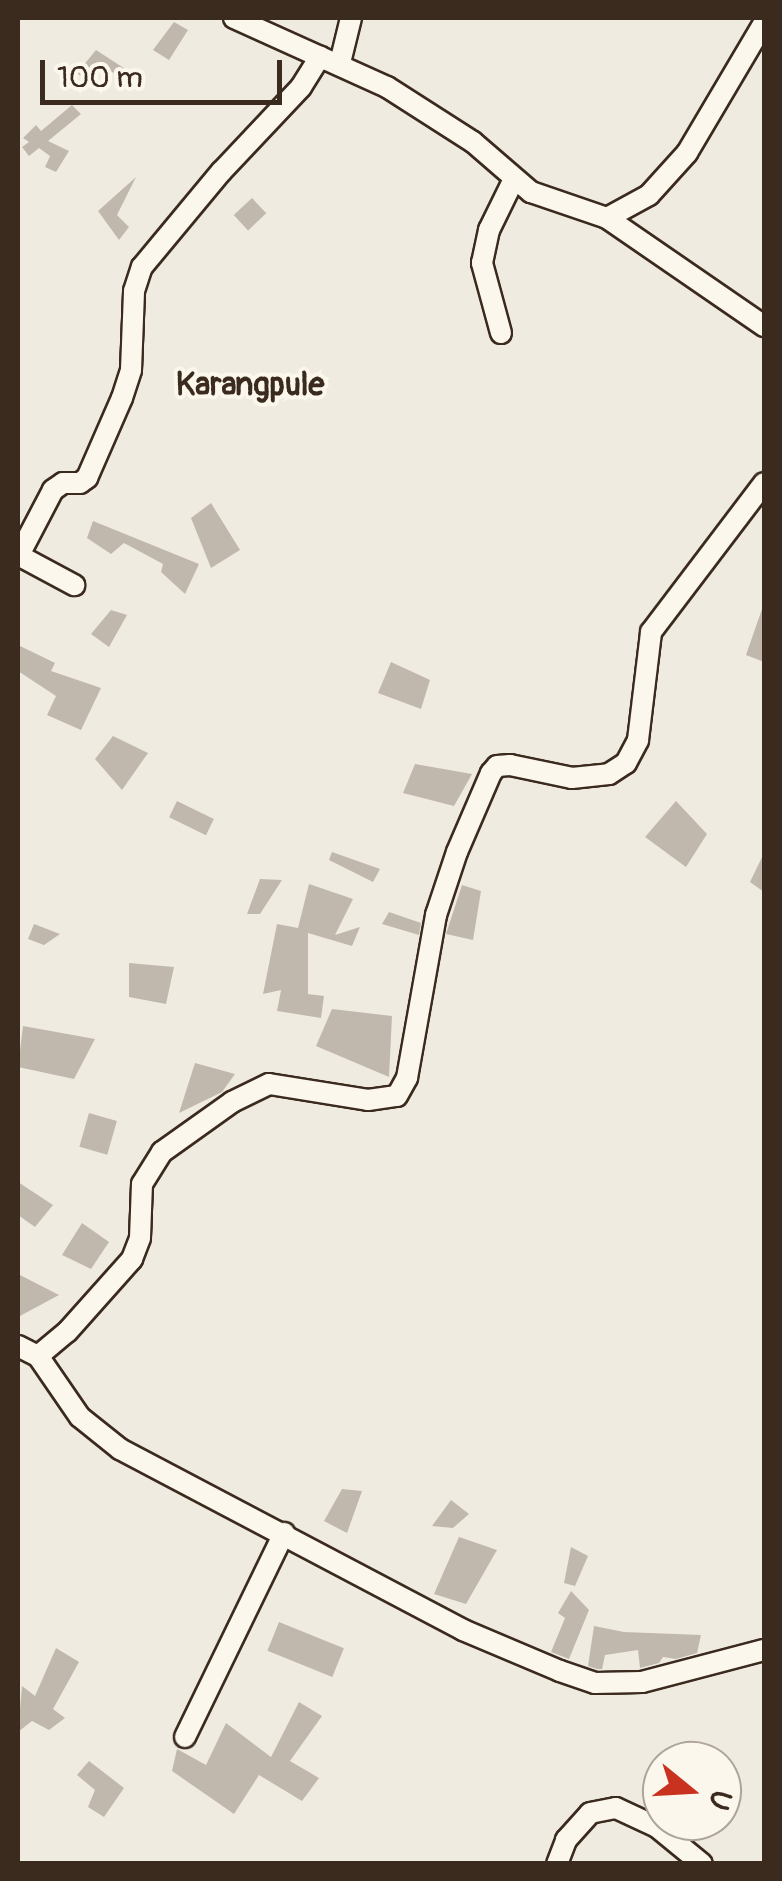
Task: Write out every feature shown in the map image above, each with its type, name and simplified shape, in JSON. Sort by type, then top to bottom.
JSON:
[{"type":"street","points":[[234,18],[388,87],[473,142],[514,179],[556,203],[607,218],[764,326]]},
{"type":"street","points":[[340,64],[351,18]]},
{"type":"street","points":[[607,218],[650,195],[687,153],[764,23]]},
{"type":"street","points":[[74,585],[18,555],[53,490],[63,483],[80,483],[86,478],[122,398],[131,370],[134,291],[142,267],[221,172],[301,87],[320,56]]},
{"type":"street","points":[[501,333],[482,263],[489,230],[514,179]]},
{"type":"street","points":[[38,1356],[67,1332],[132,1258],[140,1238],[142,1184],[162,1152],[232,1102],[269,1084],[368,1100],[397,1096],[408,1078],[436,915],[457,852],[491,773],[510,765],[572,778],[608,774],[626,763],[638,740],[651,632],[764,483]]},
{"type":"street","points":[[18,1346],[38,1356],[96,1432],[146,1463],[463,1630],[595,1683],[642,1682],[764,1650]]},
{"type":"street","points":[[185,1738],[284,1533]]},
{"type":"street","points":[[557,1864],[566,1840],[590,1813],[616,1808],[657,1827],[702,1864]]},
{"type":"building","points":[[174,22],[188,30],[169,60],[153,50]]},
{"type":"building","points":[[96,50],[130,72],[126,79],[102,67],[89,82],[77,73]]},
{"type":"building","points":[[72,105],[81,114],[48,141],[69,151],[56,172],[45,167],[50,156],[39,148],[29,156],[22,147],[29,142],[23,138],[36,125],[41,131]]},
{"type":"building","points":[[136,177],[117,215],[129,227],[119,240],[98,211]]},
{"type":"building","points":[[252,198],[266,213],[248,230],[234,215]]},
{"type":"building","points":[[211,503],[240,550],[211,568],[191,518]]},
{"type":"building","points":[[93,521],[199,564],[185,594],[161,572],[163,564],[124,543],[111,554],[87,538]]},
{"type":"building","points":[[764,609],[764,662],[746,655]]},
{"type":"building","points":[[111,610],[127,615],[109,647],[91,634]]},
{"type":"building","points":[[18,645],[55,663],[51,671],[101,688],[81,730],[47,715],[56,696],[18,671]]},
{"type":"building","points":[[391,662],[430,680],[421,709],[378,693]]},
{"type":"building","points":[[113,736],[148,753],[122,790],[95,759]]},
{"type":"building","points":[[415,764],[472,774],[454,806],[403,793]]},
{"type":"building","points":[[177,801],[214,819],[206,835],[169,817]]},
{"type":"building","points":[[676,801],[707,834],[686,867],[645,837]]},
{"type":"building","points":[[332,852],[380,869],[373,882],[329,860]]},
{"type":"building","points":[[764,853],[764,892],[750,882]]},
{"type":"building","points":[[260,879],[282,880],[260,914],[247,914]]},
{"type":"building","points":[[309,884],[353,899],[335,935],[360,927],[352,946],[308,933],[308,994],[324,996],[321,1018],[277,1011],[281,990],[263,994],[277,924],[298,928]]},
{"type":"building","points":[[462,885],[481,891],[473,940],[446,934]]},
{"type":"building","points":[[389,912],[421,923],[419,935],[382,924]]},
{"type":"building","points":[[34,924],[60,934],[44,945],[28,939]]},
{"type":"building","points":[[129,963],[174,967],[166,1004],[129,997]]},
{"type":"building","points":[[332,1009],[392,1016],[389,1077],[316,1046]]},
{"type":"building","points":[[23,1026],[95,1039],[74,1079],[18,1067]]},
{"type":"building","points":[[195,1063],[235,1074],[222,1092],[179,1113]]},
{"type":"building","points":[[89,1113],[117,1121],[107,1155],[79,1147]]},
{"type":"building","points":[[18,1182],[53,1205],[35,1227],[18,1215]]},
{"type":"building","points":[[82,1223],[109,1242],[91,1269],[62,1255]]},
{"type":"building","points":[[18,1274],[59,1295],[18,1317]]},
{"type":"building","points":[[342,1489],[362,1491],[347,1533],[324,1521]]},
{"type":"building","points":[[451,1500],[469,1514],[453,1528],[432,1526]]},
{"type":"building","points":[[459,1537],[497,1550],[466,1604],[434,1594]]},
{"type":"building","points":[[571,1547],[588,1556],[575,1586],[564,1583]]},
{"type":"building","points":[[571,1591],[589,1610],[569,1659],[551,1652],[565,1618],[558,1613]]},
{"type":"building","points":[[279,1622],[344,1648],[332,1677],[267,1651]]},
{"type":"building","points":[[594,1626],[624,1632],[701,1635],[697,1653],[676,1659],[663,1657],[659,1663],[640,1668],[638,1650],[605,1655],[602,1669],[597,1669],[588,1666]]},
{"type":"building","points":[[56,1648],[79,1662],[53,1709],[65,1718],[49,1730],[32,1721],[18,1732],[22,1686],[35,1696]]},
{"type":"building","points":[[299,1702],[322,1716],[290,1761],[319,1778],[302,1801],[259,1775],[234,1814],[172,1771],[177,1749],[206,1765],[226,1723],[271,1757]]},
{"type":"building","points":[[89,1761],[124,1788],[104,1817],[88,1807],[95,1790],[77,1775]]},
{"type":"district","name":"Karangpule","points":[[250,385]]}]
